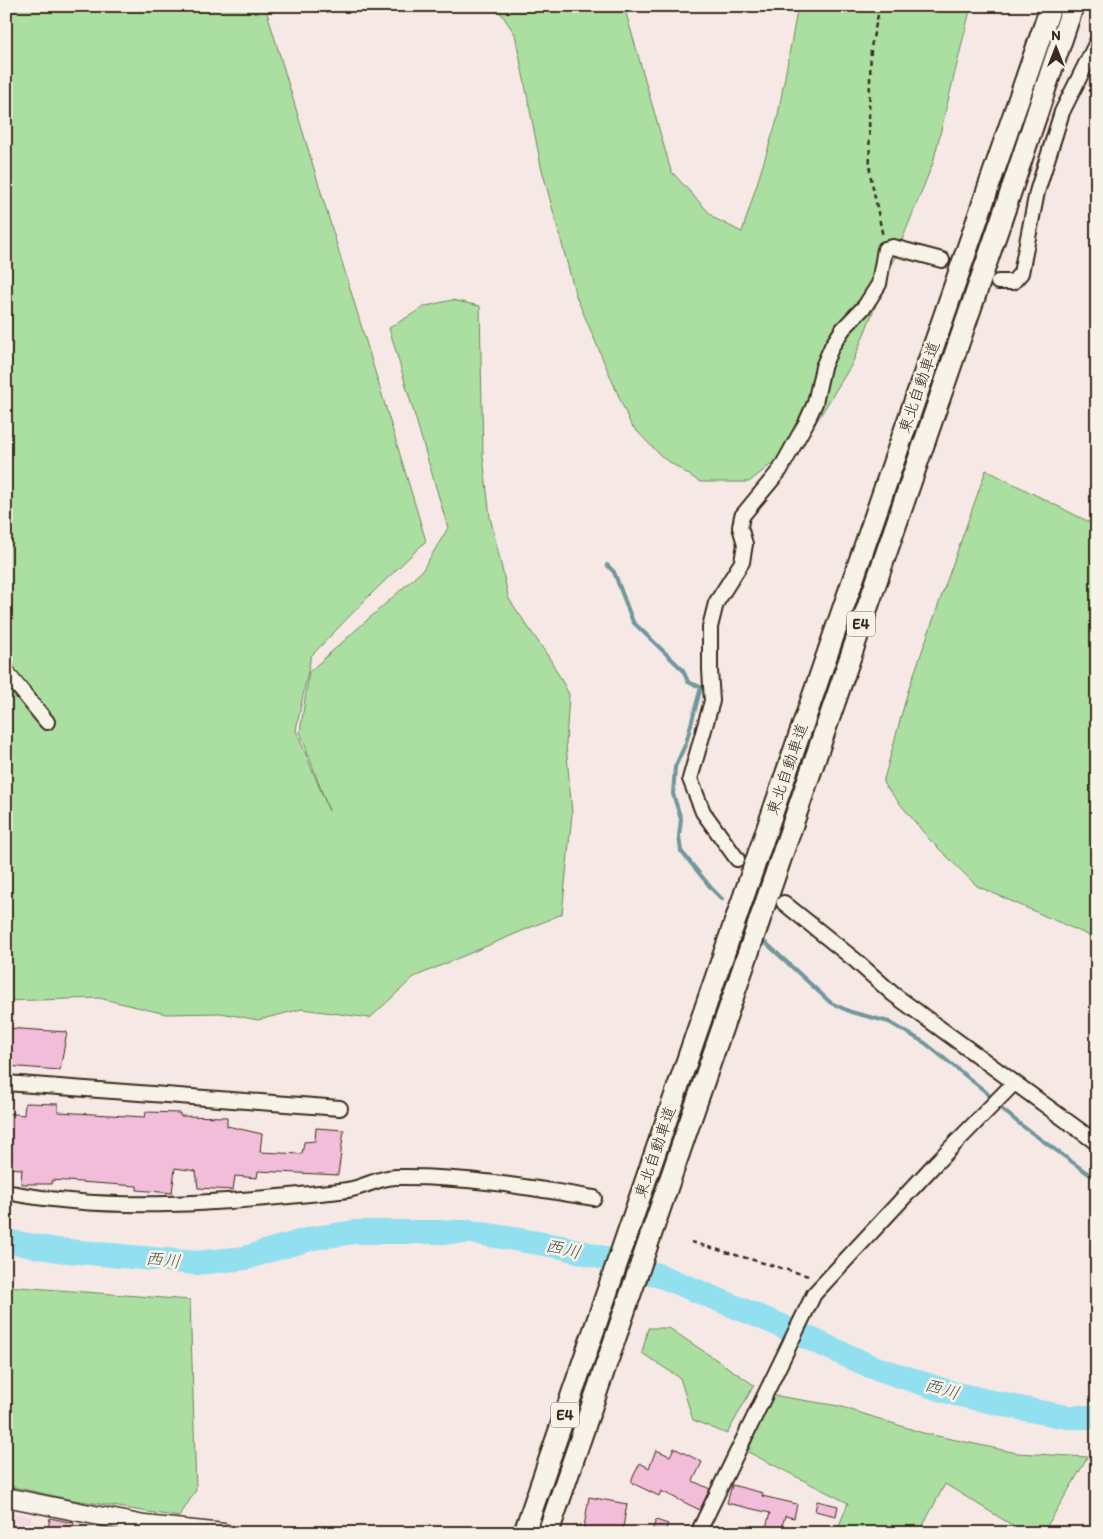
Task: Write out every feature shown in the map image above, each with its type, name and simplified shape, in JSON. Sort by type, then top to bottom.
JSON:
[{"type":"highway","name":"東北自動車道","points":[[524,1533],[1051,6]]},
{"type":"highway","name":"東北自動車道","points":[[548,1533],[1006,206],[1073,6]]},
{"type":"main road","points":[[6,1497],[144,1525],[224,1533]]},
{"type":"street","points":[[998,282],[1013,282],[1022,273],[1037,192],[1062,112],[1097,42]]},
{"type":"street","points":[[737,859],[703,812],[690,778],[712,701],[710,628],[716,602],[742,562],[745,544],[740,527],[742,516],[780,470],[806,423],[815,403],[823,367],[832,346],[843,329],[865,306],[879,284],[885,249],[893,247],[942,260]]},
{"type":"street","points":[[6,669],[24,695],[48,722]]},
{"type":"street","points":[[784,903],[855,960],[893,994],[1097,1143]]},
{"type":"street","points":[[698,1533],[814,1294],[1014,1082]]},
{"type":"street","points":[[6,1083],[340,1108]]},
{"type":"street","points":[[6,1192],[37,1198],[122,1205],[216,1203],[350,1190],[393,1177],[460,1178],[594,1198]]},
{"type":"path","points":[[880,6],[871,47],[870,173],[885,249]]},
{"type":"path","points":[[691,1242],[825,1281]]},
{"type":"shaded area","points":[[6,1511],[31,1516],[30,1533],[6,1533]]},
{"type":"green space","points":[[6,6],[265,6],[426,541],[311,656],[296,730],[329,811],[300,732],[309,672],[422,571],[448,528],[389,328],[426,306],[452,300],[480,306],[483,457],[490,517],[509,599],[550,659],[569,694],[566,744],[572,814],[562,914],[414,977],[370,1018],[302,1009],[258,1020],[221,1013],[166,1014],[99,998],[6,1001]]},
{"type":"green space","points":[[496,6],[624,6],[671,171],[714,218],[742,232],[777,120],[798,6],[971,6],[933,163],[852,364],[809,434],[749,482],[700,482],[662,457],[631,425],[576,296],[541,166],[515,34]]},
{"type":"green space","points":[[986,470],[1097,526],[1097,939],[977,886],[929,839],[883,783],[908,691]]},
{"type":"green space","points":[[6,1286],[190,1300],[196,1490],[179,1517],[63,1498],[6,1485]]},
{"type":"green space","points":[[648,1328],[669,1328],[754,1385],[727,1434],[693,1420],[680,1378],[642,1353]]},
{"type":"green space","points":[[771,1395],[839,1406],[923,1433],[1017,1453],[1088,1457],[1043,1533],[1025,1533],[945,1484],[919,1533],[836,1533],[848,1503],[748,1452]]},
{"type":"building","points":[[6,1028],[67,1032],[60,1070],[6,1066]]},
{"type":"building","points":[[25,1103],[58,1104],[58,1112],[145,1117],[146,1112],[180,1113],[180,1116],[227,1117],[227,1126],[262,1134],[260,1152],[302,1154],[304,1142],[315,1141],[316,1128],[344,1130],[338,1175],[258,1171],[257,1178],[235,1176],[233,1190],[198,1188],[196,1171],[175,1168],[172,1193],[137,1190],[137,1186],[52,1180],[52,1184],[21,1184],[22,1169],[6,1168],[6,1113],[24,1115]]},
{"type":"building","points":[[674,1448],[702,1462],[693,1481],[710,1489],[700,1510],[661,1491],[659,1496],[632,1483],[640,1463],[649,1468],[656,1450],[670,1456]]},
{"type":"building","points":[[732,1485],[763,1493],[762,1496],[797,1504],[794,1518],[785,1516],[780,1533],[765,1531],[770,1513],[727,1503]]},
{"type":"building","points":[[589,1497],[627,1504],[622,1533],[583,1533]]},
{"type":"building","points":[[817,1501],[838,1506],[836,1516],[815,1511]]},
{"type":"building","points":[[50,1518],[74,1523],[71,1533],[47,1533]]},
{"type":"building","points":[[656,1520],[668,1524],[665,1533],[651,1533]]},
{"type":"waterway","points":[[607,565],[614,572],[633,622],[683,670],[688,682],[701,687],[686,743],[675,767],[673,794],[681,819],[679,836],[681,851],[722,899]]},
{"type":"waterway","points":[[766,943],[831,1003],[851,1012],[889,1022],[925,1043],[986,1092],[993,1100]]},
{"type":"waterway","points":[[997,1105],[1021,1125],[1097,1180]]},
{"type":"waterway","name":"西川","points":[[6,1241],[57,1250],[196,1263],[246,1258],[314,1238],[355,1232],[471,1232],[562,1247],[663,1277],[777,1324],[870,1366],[952,1393],[1067,1417],[1097,1417]]},
{"type":"tunnel","points":[[942,260],[990,279]]},
{"type":"tunnel","points":[[737,859],[784,903]]}]
